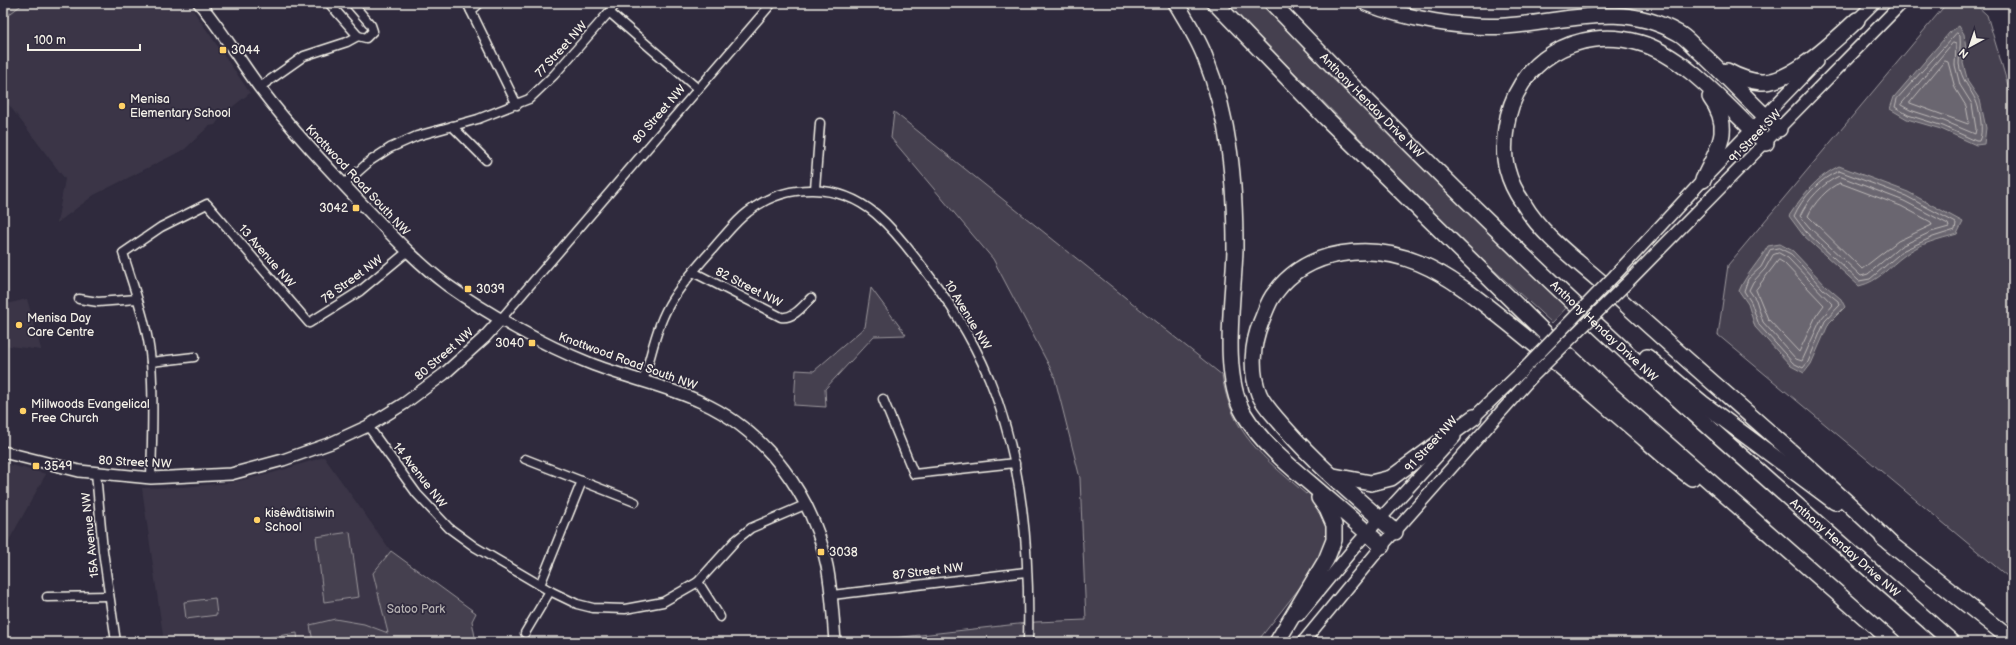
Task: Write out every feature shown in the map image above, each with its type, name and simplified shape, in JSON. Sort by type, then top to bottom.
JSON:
[{"type":"highway","points":[[1176,3],[1205,56],[1226,124],[1233,174],[1235,248],[1230,361],[1234,386],[1243,412],[1259,436],[1382,546]]},
{"type":"highway","points":[[1215,3],[1332,124],[1547,335],[1610,394],[1752,517],[1892,642]]},
{"type":"highway","name":"Anthony Henday Drive NW","points":[[1272,3],[1429,164],[1561,290],[1671,393],[1952,642]]},
{"type":"highway","points":[[1366,3],[1421,18],[1474,25],[1506,26],[1590,14],[1637,17],[1658,23],[1679,33],[1702,53],[1721,70],[1779,129]]},
{"type":"highway","points":[[1702,53],[1741,79],[1763,82],[1784,76],[1812,59],[1857,20]]},
{"type":"highway","points":[[1766,143],[1694,75],[1665,53],[1640,43],[1617,38],[1595,38],[1572,44],[1554,53],[1534,68],[1521,84],[1511,103],[1504,148],[1507,169],[1524,206],[1556,244],[1839,494],[1891,544]]},
{"type":"highway","points":[[1694,75],[1717,107],[1722,123],[1722,140],[1703,180]]},
{"type":"highway","points":[[1395,532],[1310,457],[1268,408],[1259,394],[1256,379],[1254,352],[1256,335],[1274,293],[1301,269],[1321,258],[1340,253],[1365,251],[1386,253],[1418,263],[1474,295],[1685,473],[1752,517]]},
{"type":"highway","points":[[1561,290],[1619,332],[1670,378],[1727,423],[1891,544],[2013,641]]},
{"type":"highway","points":[[1331,475],[1371,483],[1391,478],[1474,417]]},
{"type":"highway","points":[[1277,642],[1326,560],[1334,540],[1334,526],[1327,509],[1298,472]]},
{"type":"main road","name":"Knottwood Road South NW","points":[[200,3],[217,24],[260,87],[306,144],[407,252],[448,285],[550,346],[589,363],[702,402],[736,422],[764,446],[791,479],[807,504],[820,537],[832,595],[835,642]]},
{"type":"main road","name":"91 Street SW","points":[[1615,275],[1703,180],[1874,3]]},
{"type":"main road","name":"91 Street SW","points":[[1395,532],[1531,378],[1766,143],[1902,3]]},
{"type":"main road","name":"91 Street NW","points":[[1277,642],[1380,519],[1474,417],[1523,370],[1615,275]]},
{"type":"main road","name":"80 Street NW","points":[[3,452],[66,469],[96,473],[151,478],[231,474],[283,460],[317,448],[368,426],[405,403],[444,374],[484,338],[501,318]]},
{"type":"main road","points":[[1303,642],[1395,532]]},
{"type":"street","points":[[329,3],[358,36],[366,38],[373,31],[372,25],[352,3]]},
{"type":"street","points":[[467,3],[517,105]]},
{"type":"street","points":[[471,11],[480,3]]},
{"type":"street","name":"77 Street NW","points":[[343,184],[370,161],[390,148],[417,136],[517,105],[538,92],[617,3]]},
{"type":"street","name":"80 Street NW","points":[[501,318],[772,3]]},
{"type":"street","points":[[609,12],[698,89]]},
{"type":"street","points":[[260,87],[304,56],[347,42],[358,36]]},
{"type":"street","points":[[815,189],[820,123]]},
{"type":"street","points":[[452,126],[486,160]]},
{"type":"street","name":"82 Street NW","points":[[643,382],[666,311],[676,293],[731,229],[754,207],[782,194],[815,189],[844,196],[861,204]]},
{"type":"street","name":"13 Avenue NW","points":[[138,299],[123,253],[161,227],[207,204],[310,323]]},
{"type":"street","name":"10 Avenue NW","points":[[861,204],[881,219],[940,289],[960,321],[981,361],[994,392],[1015,463],[1023,516],[1028,642]]},
{"type":"street","name":"78 Street NW","points":[[310,323],[360,291],[407,252]]},
{"type":"street","name":"82 Street NW","points":[[693,272],[781,317],[788,318],[811,298]]},
{"type":"street","points":[[79,299],[98,302],[138,299],[151,362],[151,478]]},
{"type":"street","points":[[151,362],[194,357]]},
{"type":"street","points":[[883,399],[914,474],[1015,463]]},
{"type":"street","name":"14 Avenue NW","points":[[368,426],[416,494],[444,524],[476,546],[550,591],[577,604],[593,608],[625,609],[664,602],[698,582],[736,540],[751,528],[807,504]]},
{"type":"street","points":[[525,459],[635,502]]},
{"type":"street","name":"15A Avenue NW","points":[[96,473],[98,507],[108,596],[116,642]]},
{"type":"street","points":[[540,585],[582,481]]},
{"type":"street","name":"87 Street NW","points":[[832,595],[1026,572]]},
{"type":"street","points":[[698,582],[720,617]]},
{"type":"street","points":[[525,633],[550,591]]},
{"type":"street","name":"15A Avenue NW","points":[[47,597],[108,596]]},
{"type":"shaded area","name":"Menisa Elementary School","points":[[24,3],[188,3],[250,93],[222,115],[215,125],[209,126],[185,149],[94,195],[57,223],[65,179],[3,97],[3,19]]},
{"type":"shaded area","name":"Menisa Day Care Centre","points":[[27,299],[41,350],[3,345],[3,305]]},
{"type":"shaded area","name":"kisêwâtisiwin School","points":[[324,457],[391,551],[373,573],[390,642],[164,642],[142,488],[183,487],[228,483],[266,475]]},
{"type":"shaded area","points":[[3,463],[46,474],[3,551]]},
{"type":"green space","points":[[3,3],[24,3],[3,19]]},
{"type":"green space","points":[[1225,3],[1264,3],[1568,306],[1552,323],[1462,241]]},
{"type":"green space","points":[[1947,3],[1974,3],[1987,15],[2013,102],[2013,581],[1718,335],[1728,265]]},
{"type":"green space","points":[[894,112],[1222,375],[1226,396],[1233,413],[1241,429],[1251,443],[1276,468],[1306,494],[1308,492],[1321,506],[1329,535],[1316,567],[1257,642],[858,642],[1036,622],[1086,620],[1080,478],[1054,375],[993,259],[891,138]]},
{"type":"green space","points":[[871,288],[906,335],[874,336],[825,389],[826,407],[794,405],[796,370],[814,371],[865,327]]},
{"type":"green space","points":[[350,532],[359,597],[324,602],[316,537]]},
{"type":"green space","name":"Satoo Park","points":[[391,551],[476,613],[472,621],[476,642],[313,642],[310,625],[335,619],[364,624],[388,633],[373,573]]},
{"type":"green space","points":[[215,598],[217,615],[186,619],[184,602]]},
{"type":"green space","points":[[297,633],[298,642],[240,642]]},
{"type":"water","points":[[1959,26],[1964,34],[1966,49],[1963,63],[1968,82],[1980,100],[1986,128],[1984,144],[1976,145],[1941,129],[1907,119],[1890,109],[1894,97],[1950,32]]},
{"type":"water","points":[[1839,166],[1908,192],[1963,222],[1957,234],[1917,247],[1873,281],[1859,286],[1803,235],[1789,216],[1799,201],[1816,182]]},
{"type":"water","points":[[1780,244],[1793,251],[1826,286],[1841,299],[1845,307],[1829,323],[1811,364],[1804,373],[1791,366],[1755,327],[1748,304],[1739,291],[1745,279],[1768,246]]},
{"type":"place","name":"3044","points":[[223,50]]},
{"type":"place","name":"Menisa Elementary School","points":[[122,106]]},
{"type":"place","name":"3042","points":[[356,208]]},
{"type":"place","name":"3039","points":[[468,289]]},
{"type":"place","name":"Menisa Day Care Centre","points":[[19,325]]},
{"type":"place","name":"3040","points":[[532,343]]},
{"type":"place","name":"Millwoods Evangelical Free Church","points":[[23,411]]},
{"type":"place","name":"3549","points":[[36,466]]},
{"type":"place","name":"kisêwâtisiwin School","points":[[257,520]]},
{"type":"place","name":"3038","points":[[821,552]]}]
